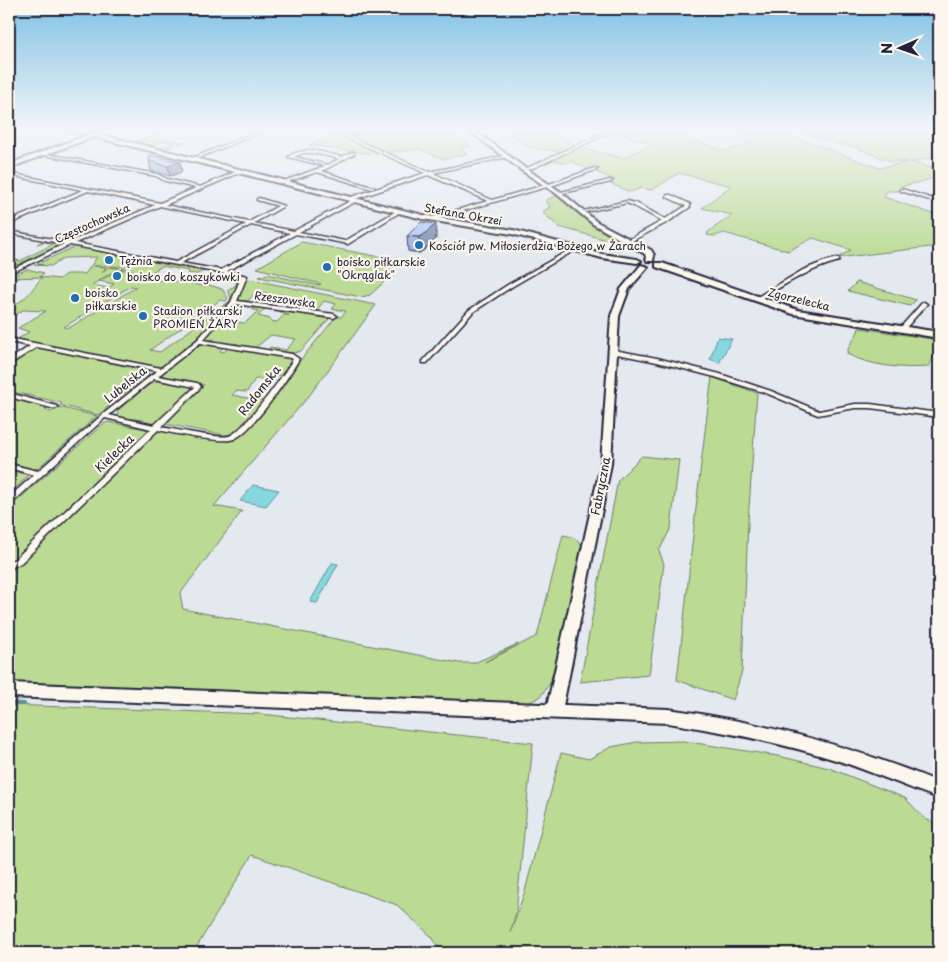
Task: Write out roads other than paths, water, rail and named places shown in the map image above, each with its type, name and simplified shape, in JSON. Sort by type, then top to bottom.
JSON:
[{"type":"main road","points":[[9,690],[668,716],[752,729],[843,753],[892,770],[939,790]]},
{"type":"street","points":[[9,174],[346,243],[355,240],[400,211]]},
{"type":"street","points":[[151,174],[166,180],[200,188]]},
{"type":"street","name":"Częstochowska","points":[[9,274],[70,244],[233,174]]},
{"type":"street","name":"Stefana Okrzei","points":[[252,174],[431,219],[513,232],[640,264]]},
{"type":"street","points":[[285,182],[307,174]]},
{"type":"street","points":[[330,174],[373,188]]},
{"type":"street","points":[[9,232],[222,272],[352,199],[426,174]]},
{"type":"street","points":[[431,174],[491,201]]},
{"type":"street","name":"Zgorzelecka","points":[[530,174],[559,193],[600,226],[648,252],[650,259],[659,264],[796,312],[939,335]]},
{"type":"street","points":[[431,219],[548,186],[582,174]]},
{"type":"street","points":[[559,193],[610,181]]},
{"type":"street","points":[[9,223],[88,190]]},
{"type":"street","points":[[902,190],[939,202]]},
{"type":"street","points":[[630,241],[688,207],[688,205],[669,196]]},
{"type":"street","points":[[177,263],[282,206],[259,199]]},
{"type":"street","points":[[581,212],[627,202],[666,221]]},
{"type":"street","points":[[426,362],[471,311],[511,285],[575,249]]},
{"type":"street","points":[[607,257],[620,262],[628,270],[629,276],[625,283],[625,288]]},
{"type":"street","points":[[650,259],[643,259],[640,264],[653,267],[659,264]]},
{"type":"street","points":[[757,299],[802,271],[817,264],[837,260]]},
{"type":"street","name":"Fabryczna","points":[[554,711],[606,464],[615,316],[618,302],[640,264]]},
{"type":"street","name":"Lubelska","points":[[9,501],[104,416],[199,341],[234,302],[244,276],[222,272]]},
{"type":"street","name":"Rzeszowska","points":[[234,302],[334,316]]},
{"type":"street","points":[[902,329],[924,304]]},
{"type":"street","points":[[9,340],[160,370]]},
{"type":"street","name":"Radomska","points":[[157,427],[221,438],[236,436],[268,400],[296,361],[296,357],[199,341]]},
{"type":"street","points":[[9,363],[36,345]]},
{"type":"street","points":[[614,352],[665,362],[734,380],[818,413],[832,413],[839,409],[861,406],[939,415]]},
{"type":"street","name":"Kielecka","points":[[9,566],[18,561],[198,386],[151,377]]},
{"type":"street","points":[[9,395],[55,407]]},
{"type":"street","points":[[104,416],[157,427]]},
{"type":"street","points":[[9,466],[39,474]]},
{"type":"water","points":[[718,337],[732,339],[719,363],[710,359]]},
{"type":"water","points":[[253,485],[279,490],[266,506],[240,501]]},
{"type":"water","points":[[332,563],[338,564],[317,603],[310,602]]},
{"type":"waterway","points":[[9,703],[24,704]]},
{"type":"place","name":"Kościół pw. Miłosierdzia Bożego w Żarach","points":[[419,245]]},
{"type":"place","name":"Tężnia","points":[[109,260]]},
{"type":"place","name":"boisko piłkarskie \"Okrąglak\"","points":[[327,267]]},
{"type":"place","name":"boisko do koszykówki","points":[[117,276]]},
{"type":"place","name":"boisko piłkarskie","points":[[75,298]]},
{"type":"place","name":"Stadion piłkarski PROMIEŃ ŻARY","points":[[143,316]]}]
